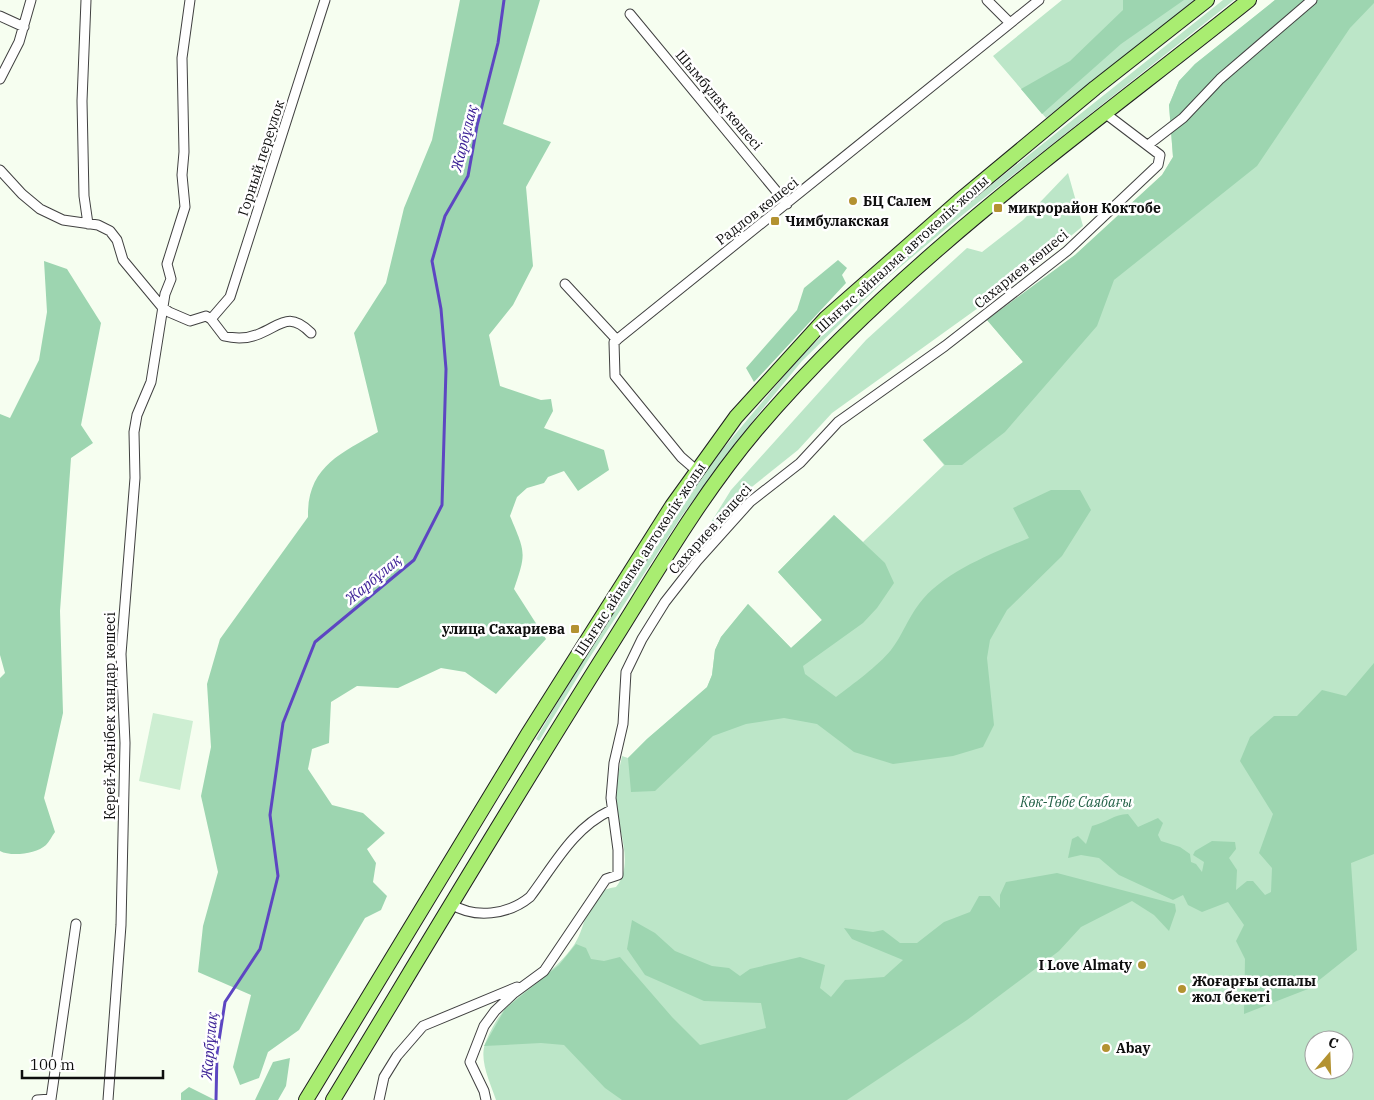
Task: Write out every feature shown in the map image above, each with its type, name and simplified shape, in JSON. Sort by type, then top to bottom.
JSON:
[{"type":"main road","name":"Шығыс айналма автокөлік жолы","points":[[306,1100],[500,781],[696,470],[736,417],[826,318],[953,206],[1095,88],[1207,0]]},
{"type":"main road","points":[[333,1100],[547,746],[692,518],[756,431],[841,338],[959,229],[1249,0]]},
{"type":"street","points":[[0,79],[13,57],[31,0]]},
{"type":"street","points":[[86,0],[82,101],[84,196],[88,224]]},
{"type":"street","points":[[162,307],[171,279],[167,264],[186,200],[182,175],[184,152],[182,58],[190,0]]},
{"type":"street","name":"Горный переулок","points":[[211,318],[230,297],[325,0]]},
{"type":"street","points":[[987,0],[1009,22]]},
{"type":"street","name":"Радлов көшесі","points":[[617,340],[788,204],[1009,22],[1039,0]]},
{"type":"street","points":[[1148,144],[1183,118],[1220,79],[1312,0]]},
{"type":"street","name":"Шымбұлақ көшесі","points":[[630,14],[788,204]]},
{"type":"street","points":[[0,16],[24,27]]},
{"type":"street","name":"Сахариев көшесі","points":[[486,1100],[484,1091],[470,1062],[474,1047],[484,1026],[495,1011],[544,970],[606,880],[618,875],[616,830],[611,810],[614,763],[626,706],[626,672],[647,631],[697,560],[750,502],[800,463],[838,422],[945,346],[1067,251],[1158,165],[1160,155],[1148,144],[1106,114]]},
{"type":"street","points":[[0,170],[22,194],[40,209],[63,220],[88,224],[110,231],[117,240],[123,260],[168,312],[190,320],[206,316],[211,318],[224,336],[230,338],[245,338],[258,335],[284,321],[292,320],[302,324],[310,333]]},
{"type":"street","points":[[566,284],[617,340],[614,342],[615,376],[682,458],[696,470]]},
{"type":"street","name":"Керей-Жәнібек хандар көшесі","points":[[108,1100],[121,925],[125,743],[121,654],[135,478],[134,432],[137,414],[151,382],[162,307]]},
{"type":"street","points":[[451,904],[466,912],[480,914],[522,904],[530,897],[574,836],[596,817],[611,810]]},
{"type":"street","points":[[37,1100],[51,1099],[76,924]]},
{"type":"street","points":[[379,1100],[384,1078],[397,1056],[423,1026],[524,985]]},
{"type":"green space","points":[[460,0],[540,0],[503,124],[551,142],[526,187],[533,266],[513,305],[489,335],[500,386],[541,400],[551,399],[553,411],[544,428],[604,450],[609,470],[578,491],[564,471],[548,477],[544,483],[527,488],[517,497],[510,516],[519,537],[522,559],[514,589],[546,639],[496,694],[465,672],[441,668],[398,688],[357,686],[331,702],[329,743],[312,749],[308,769],[332,805],[363,813],[385,833],[367,849],[376,863],[373,882],[387,896],[381,910],[365,918],[299,1030],[268,1052],[259,1078],[240,1085],[233,1067],[251,995],[198,972],[203,926],[218,872],[201,796],[211,747],[207,684],[220,639],[308,517],[309,500],[313,486],[320,474],[339,455],[378,432],[354,333],[386,283],[404,208],[432,140]]},
{"type":"green space","points":[[1062,0],[1195,0],[1046,118],[993,56]]},
{"type":"green space","points":[[1123,0],[1184,0],[1121,44],[1042,114],[1021,89],[1070,61],[1123,10]]},
{"type":"green space","points":[[1223,0],[1234,0],[960,217],[887,278],[802,361],[755,418],[683,514],[588,660],[539,741],[536,739],[605,621],[678,511],[717,456],[799,358],[884,276],[956,213]]},
{"type":"green space","name":"Көк-Төбе Саябағы","points":[[1275,0],[1374,0],[1374,1100],[496,1100],[483,1058],[485,1044],[494,1025],[506,1008],[551,971],[567,954],[579,937],[593,901],[606,890],[616,887],[622,878],[625,857],[615,797],[622,756],[628,758],[647,739],[707,688],[712,675],[715,650],[721,637],[748,604],[791,648],[822,620],[778,572],[834,515],[863,542],[944,465],[923,440],[1023,362],[987,320],[1075,255],[1162,175],[1173,157],[1169,105],[1179,81],[1195,64]]},
{"type":"green space","points":[[1275,0],[1374,0],[1374,3],[1350,28],[1257,166],[1114,280],[1097,326],[1005,432],[962,465],[945,465],[923,440],[1023,362],[987,320],[1075,255],[1162,175],[1173,157],[1169,105],[1179,81],[1195,64]]},
{"type":"green space","points":[[1068,173],[1083,226],[1017,280],[832,413],[798,450],[753,486],[695,548],[731,490],[866,340],[967,248],[982,252],[1023,220]]},
{"type":"green space","points":[[838,260],[847,268],[842,275],[846,283],[754,382],[746,368],[797,310],[804,288]]},
{"type":"green space","points":[[44,261],[67,269],[101,323],[81,425],[93,443],[71,458],[60,611],[63,713],[44,798],[55,832],[47,844],[36,851],[10,854],[0,851],[0,678],[5,673],[0,655],[0,414],[10,418],[39,360],[47,312]]},
{"type":"green space","points":[[1051,490],[1080,490],[1091,510],[1062,556],[1007,610],[990,640],[987,658],[994,725],[983,747],[953,756],[893,764],[854,752],[817,724],[784,718],[746,724],[713,736],[655,791],[631,792],[628,758],[707,687],[712,675],[715,650],[721,637],[748,604],[791,648],[822,620],[778,572],[834,515],[885,563],[894,583],[877,608],[863,623],[803,666],[805,674],[836,697],[886,656],[895,645],[919,604],[941,582],[969,565],[1029,538],[1013,508]]},
{"type":"green space","points":[[1374,663],[1374,854],[1351,863],[1357,950],[1308,989],[1244,1014],[1245,959],[1236,941],[1244,925],[1228,902],[1202,912],[1188,905],[1183,895],[1173,900],[1119,875],[1099,858],[1081,855],[1068,858],[1072,839],[1078,836],[1086,844],[1092,826],[1118,815],[1128,814],[1138,827],[1158,818],[1163,823],[1158,835],[1161,841],[1180,847],[1190,854],[1191,862],[1196,864],[1202,872],[1204,862],[1193,855],[1195,851],[1212,841],[1235,842],[1236,849],[1229,858],[1237,870],[1236,890],[1247,881],[1253,881],[1265,895],[1271,892],[1272,868],[1259,853],[1273,814],[1240,761],[1250,737],[1274,716],[1297,716],[1322,690],[1346,696]]},
{"type":"green space","points":[[153,713],[193,721],[180,790],[139,781]]},
{"type":"green space","points":[[1057,873],[1175,904],[1176,911],[1169,931],[1154,915],[1132,901],[1081,927],[1059,951],[967,1020],[847,1100],[622,1100],[605,1088],[564,1045],[541,1043],[484,1046],[505,1009],[559,965],[576,944],[586,948],[591,959],[604,961],[620,957],[672,1017],[700,1045],[766,1028],[761,1003],[704,1001],[645,975],[627,949],[632,920],[655,933],[675,951],[712,966],[729,968],[740,976],[750,969],[800,957],[825,965],[820,988],[831,997],[845,980],[884,977],[903,960],[852,939],[844,928],[873,932],[883,930],[900,943],[917,943],[944,922],[970,912],[979,896],[990,896],[1000,908],[1000,895],[1006,882]]},
{"type":"green space","points":[[290,1058],[286,1086],[278,1100],[255,1100],[273,1062]]},
{"type":"green space","points":[[189,1087],[215,1100],[181,1100],[181,1093]]},
{"type":"waterway","name":"Жарбұлақ","points":[[216,1100],[217,1053],[225,1002],[260,949],[278,876],[270,815],[283,723],[315,642],[414,560],[442,505],[446,369],[441,309],[432,261],[445,216],[468,176],[477,126],[498,43],[504,0]]},
{"type":"place","name":"БЦ Салем","points":[[853,201]]},
{"type":"place","name":"микрорайон Коктобе","points":[[998,208]]},
{"type":"place","name":"Чимбулакская","points":[[775,221]]},
{"type":"place","name":"улица Сахариева","points":[[575,629]]},
{"type":"place","name":"I Love Almaty","points":[[1142,965]]},
{"type":"place","name":"Жоғарғы аспалы жол бекеті","points":[[1182,989]]},
{"type":"place","name":"Abay","points":[[1106,1048]]}]
